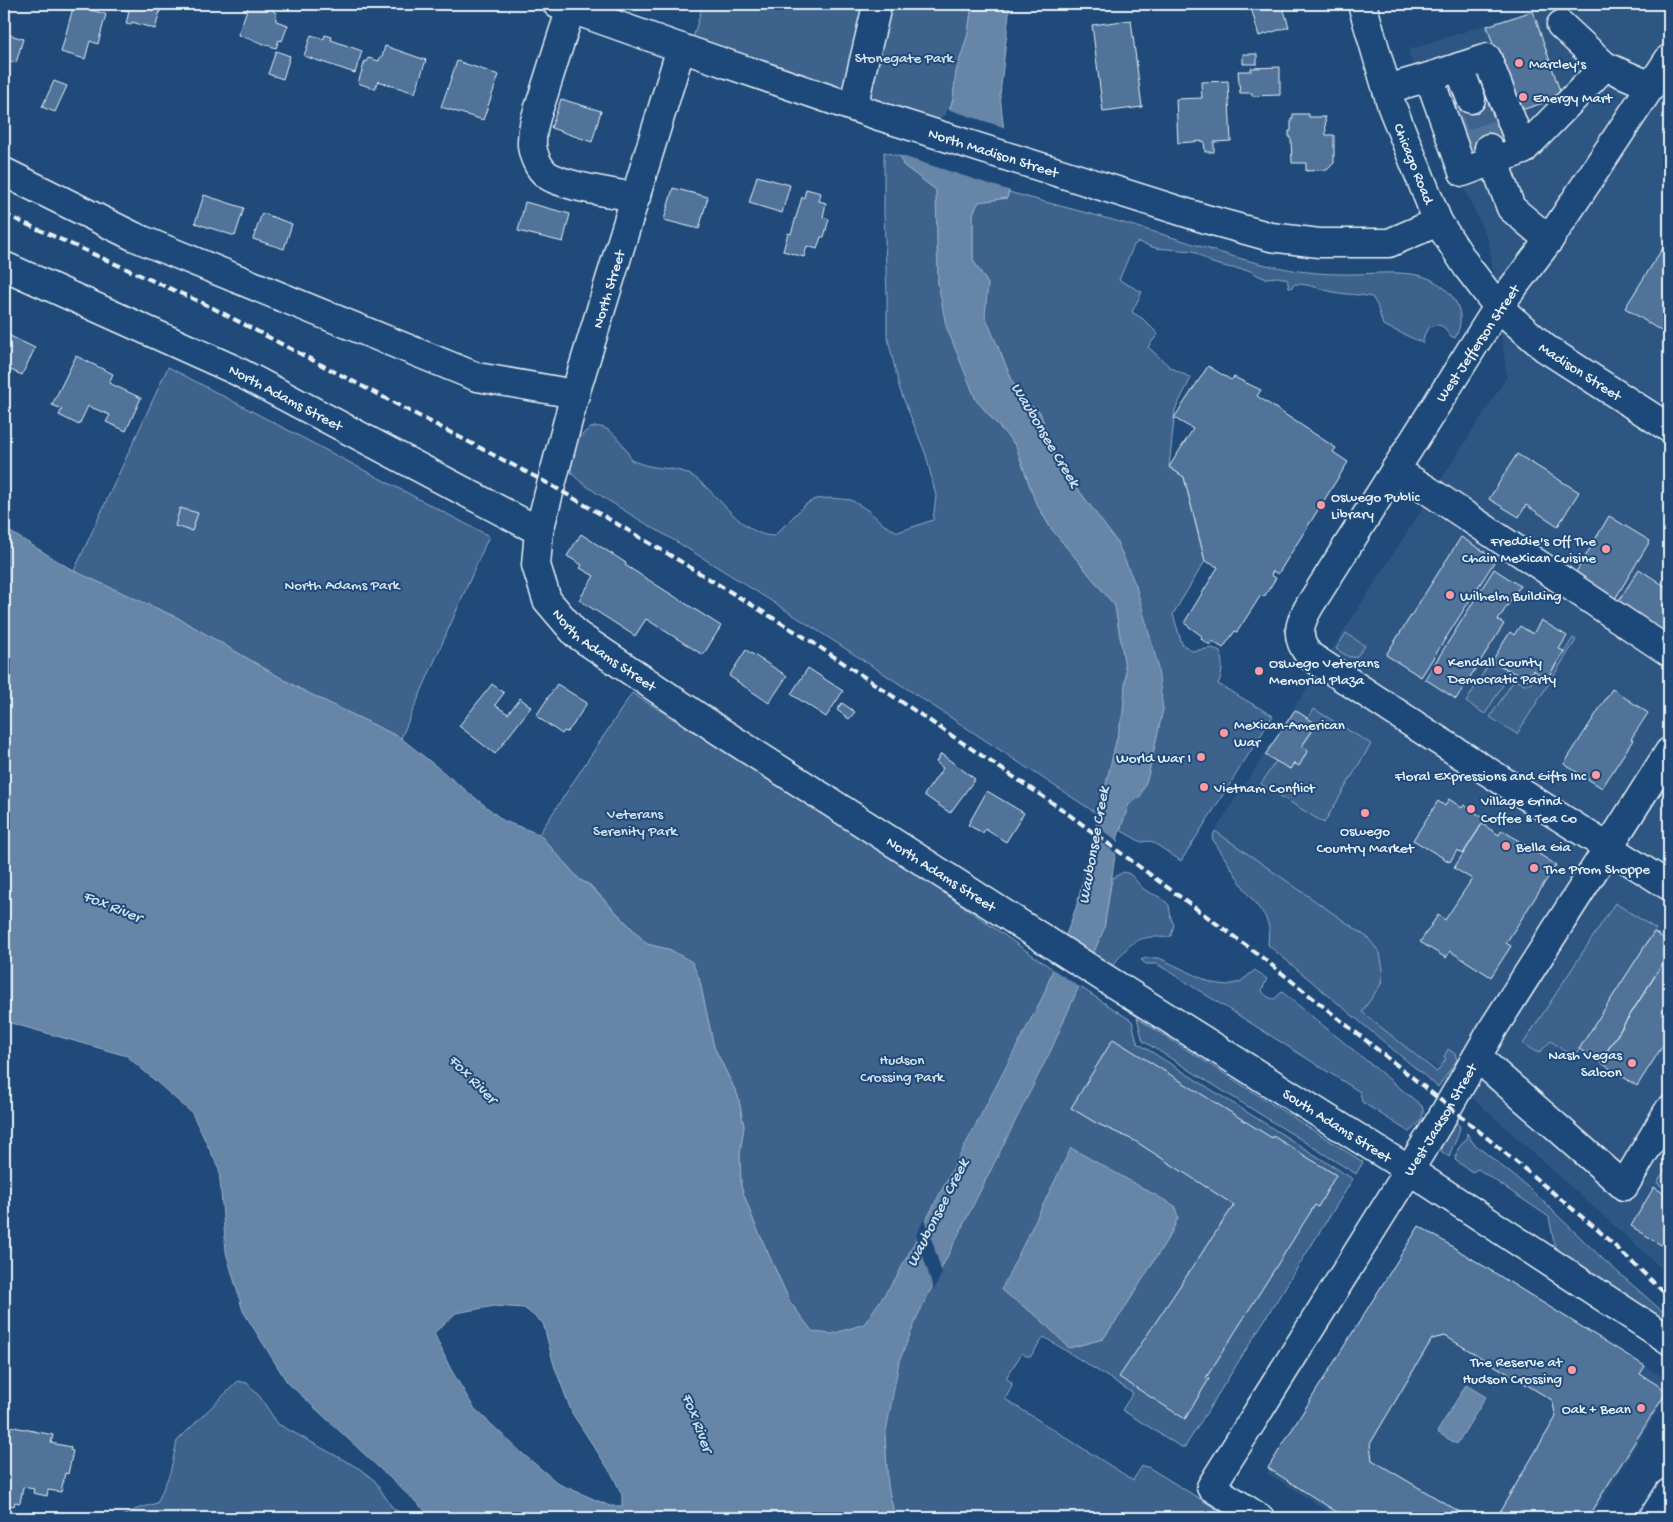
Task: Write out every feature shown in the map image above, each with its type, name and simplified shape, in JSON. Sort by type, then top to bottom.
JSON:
[{"type":"street","name":"Chicago Road","points":[[1362,4],[1392,107],[1438,222],[1468,268],[1498,307]]},
{"type":"street","points":[[564,6],[556,52],[533,130],[532,145],[539,167],[547,175],[586,188],[636,197]]},
{"type":"street","name":"North Madison Street","points":[[564,6],[882,117],[1053,172],[1271,237],[1320,243],[1389,243],[1438,222]]},
{"type":"street","points":[[853,107],[876,10]]},
{"type":"street","points":[[1561,25],[1605,66],[1651,86]]},
{"type":"street","name":"North Street","points":[[539,531],[575,394],[681,48]]},
{"type":"street","points":[[1387,89],[1487,58],[1523,150]]},
{"type":"street","name":"West Jefferson Street","points":[[1609,848],[1430,735],[1310,656],[1301,643],[1300,635],[1302,619],[1306,612],[1498,307],[1549,240],[1669,59]]},
{"type":"street","points":[[1429,77],[1463,172],[1491,154],[1523,150],[1605,66]]},
{"type":"street","points":[[1458,67],[1471,99]]},
{"type":"street","points":[[1491,154],[1511,208],[1549,240]]},
{"type":"street","points":[[4,172],[135,237],[477,377],[575,394]]},
{"type":"street","name":"North Adams Street","points":[[4,266],[235,370],[539,531],[536,566],[547,600],[576,634],[718,730],[1103,977]]},
{"type":"street","name":"Madison Street","points":[[1498,307],[1545,348],[1669,428]]},
{"type":"street","points":[[1395,470],[1446,502],[1669,652]]},
{"type":"street","name":"West Jackson Street","points":[[1260,1518],[1211,1487],[1441,1120],[1494,1026],[1669,752]]},
{"type":"street","points":[[1609,848],[1669,886]]},
{"type":"street","name":"South Adams Street","points":[[1103,977],[1409,1170],[1669,1340]]},
{"type":"street","points":[[1477,1057],[1624,1186],[1667,1118]]},
{"type":"street","points":[[1653,1518],[1669,1493]]},
{"type":"shaded area","points":[[1550,4],[1669,4],[1669,389],[1647,425],[1669,439],[1669,1275],[1447,1075],[1359,1016],[1215,831],[1507,377],[1489,242],[1425,103],[1408,50]]},
{"type":"shaded area","name":"The Reserve at Hudson Crossing","points":[[1419,1225],[1669,1381],[1669,1393],[1591,1518],[1339,1518],[1267,1473]]},
{"type":"green space","name":"Stonegate Park","points":[[703,4],[972,4],[968,34],[956,72],[953,99],[947,117],[936,123],[691,45]]},
{"type":"green space","points":[[884,152],[901,157],[903,165],[936,190],[938,283],[976,400],[1016,446],[1035,501],[1050,527],[1115,606],[1126,673],[1123,713],[1099,815],[789,612],[605,499],[577,479],[570,468],[570,457],[573,448],[582,435],[590,429],[604,428],[618,438],[631,460],[647,466],[678,470],[689,474],[703,484],[741,522],[762,534],[774,536],[805,505],[815,499],[851,500],[869,511],[884,525],[898,532],[933,520],[936,496],[926,455],[900,390],[887,335]]},
{"type":"green space","points":[[1009,192],[1266,265],[1320,273],[1400,273],[1423,276],[1447,291],[1453,297],[1460,312],[1459,329],[1455,338],[1439,325],[1430,327],[1426,331],[1423,343],[1383,325],[1377,305],[1372,297],[1338,293],[1300,284],[1295,284],[1289,288],[1287,279],[1278,277],[1265,278],[1251,271],[1212,263],[1193,251],[1155,248],[1138,242],[1134,245],[1119,280],[1142,292],[1132,312],[1143,319],[1158,334],[1148,347],[1170,367],[1191,378],[1175,410],[1169,467],[1184,477],[1205,561],[1173,614],[1182,644],[1192,651],[1213,648],[1220,652],[1222,668],[1218,684],[1273,716],[1181,861],[1151,841],[1141,842],[1120,830],[1129,804],[1140,797],[1148,776],[1163,709],[1117,542],[1055,458],[1040,412],[1020,399],[984,316],[988,284],[973,260],[973,213],[979,202],[1007,198]]},
{"type":"green space","name":"North Adams Park","points":[[168,367],[489,536],[401,738],[300,689],[178,618],[74,571]]},
{"type":"green space","points":[[1346,633],[1365,646],[1356,657],[1349,657],[1336,649]]},
{"type":"green space","points":[[1573,638],[1576,640],[1517,734],[1490,717],[1514,680],[1530,684],[1538,674],[1547,679]]},
{"type":"green space","points":[[1491,660],[1511,672],[1485,714],[1466,702]]},
{"type":"green space","name":"Hudson Crossing Park","points":[[632,693],[902,863],[1048,966],[1132,1021],[1139,1044],[1353,1179],[1185,1447],[1181,1447],[1122,1410],[1133,1393],[1044,1337],[1031,1356],[1026,1356],[1022,1353],[1006,1378],[1012,1383],[1005,1399],[1133,1480],[1142,1466],[1148,1467],[1231,1518],[895,1518],[888,1487],[885,1437],[790,1302],[754,1222],[741,1187],[740,1153],[744,1126],[738,1096],[714,1047],[699,978],[671,950],[647,944],[590,885],[580,880],[539,834]],"holes":[[[1178,1218],[1171,1233],[1123,1311],[1103,1339],[1069,1348],[1039,1318]]]},
{"type":"green space","points":[[1314,709],[1371,744],[1324,823],[1261,784],[1276,761],[1290,769],[1294,763],[1299,765],[1308,750],[1302,746],[1312,732],[1311,730],[1315,723],[1308,719]]},
{"type":"green space","points":[[1215,831],[1367,937],[1380,953],[1383,970],[1381,984],[1362,1012],[1437,1072],[1446,1059],[1444,1057],[1448,1049],[1455,1054],[1457,1060],[1438,1087],[1268,945],[1269,927],[1265,916],[1248,894],[1212,838]]},
{"type":"green space","points":[[1124,872],[1131,875],[1142,888],[1160,897],[1169,905],[1174,925],[1171,936],[1144,938],[1132,944],[1123,952],[1111,968],[1093,954],[1104,928],[1112,878]]},
{"type":"green space","points":[[1615,903],[1656,929],[1576,1054],[1564,1051],[1551,1041],[1541,1051],[1536,1052],[1523,1044]]},
{"type":"green space","points":[[1159,958],[1212,983],[1227,985],[1240,982],[1255,970],[1267,979],[1262,990],[1265,995],[1274,999],[1282,992],[1422,1106],[1422,1117],[1409,1132],[1362,1102],[1360,1092],[1157,964],[1146,964],[1141,960]]},
{"type":"green space","points":[[1137,1018],[1363,1162],[1356,1174],[1143,1041]]},
{"type":"green space","points":[[1455,1122],[1460,1126],[1449,1157],[1441,1151],[1441,1147]]},
{"type":"green space","points":[[1467,1133],[1473,1143],[1529,1188],[1605,1261],[1669,1317],[1669,1329],[1556,1253],[1549,1217],[1478,1169],[1472,1172],[1455,1160],[1458,1149],[1466,1139]]},
{"type":"green space","points":[[1669,1163],[1669,1190],[1657,1183]]},
{"type":"green space","points":[[238,1381],[247,1383],[260,1397],[278,1424],[360,1469],[375,1481],[391,1506],[406,1518],[118,1518],[137,1509],[157,1503],[170,1473],[177,1441]]},
{"type":"water","points":[[972,4],[1010,4],[1000,95],[1010,186],[1007,198],[979,202],[973,213],[973,260],[988,284],[985,316],[1020,399],[1040,412],[1055,458],[1117,542],[1136,586],[1157,662],[1163,709],[1148,776],[1140,797],[1129,804],[1118,836],[1104,929],[1052,1048],[918,1315],[899,1362],[885,1437],[888,1487],[895,1518],[433,1518],[287,1382],[243,1311],[226,1252],[219,1169],[192,1113],[127,1056],[4,1021],[4,528],[74,571],[178,618],[300,689],[401,738],[504,821],[539,834],[580,880],[589,885],[647,944],[671,950],[692,962],[699,978],[714,1047],[738,1096],[744,1126],[740,1153],[741,1187],[754,1222],[790,1302],[813,1332],[832,1334],[864,1324],[897,1276],[1043,996],[1077,905],[1123,713],[1126,673],[1115,606],[1050,527],[1035,501],[1016,446],[976,400],[946,326],[938,283],[936,190],[903,165],[901,157],[912,131],[947,117],[953,99],[956,72],[968,34]],"holes":[[[494,1306],[524,1308],[543,1323],[554,1365],[572,1413],[613,1476],[622,1495],[622,1506],[610,1506],[559,1484],[523,1454],[474,1408],[450,1368],[434,1333],[456,1313]]]},
{"type":"water","points":[[1071,1148],[1175,1206],[1178,1218],[1171,1233],[1123,1311],[1103,1339],[1069,1348],[1039,1318],[1001,1290]]},
{"type":"water","points":[[1466,1385],[1486,1397],[1457,1444],[1437,1432]]},
{"type":"pier","points":[[947,109],[1006,128],[1011,191],[899,155],[910,130],[935,121],[945,115]]},
{"type":"pier","points":[[1094,824],[1119,843],[1118,855],[1091,835]]},
{"type":"pier","points":[[1063,934],[1095,956],[1081,988],[1051,968]]},
{"type":"pier","points":[[925,1218],[942,1273],[934,1290],[916,1235]]},
{"type":"building","points":[[74,4],[91,7],[91,10],[106,14],[98,44],[90,41],[85,59],[61,52]]},
{"type":"building","points":[[122,4],[162,4],[155,29],[132,22],[131,25],[126,24],[129,11],[121,9]]},
{"type":"building","points":[[249,4],[271,4],[276,6],[273,11],[276,13],[276,21],[288,25],[282,41],[279,40],[276,48],[238,35]]},
{"type":"building","points":[[1250,4],[1282,4],[1289,27],[1259,36]]},
{"type":"building","points":[[1533,11],[1562,97],[1515,112],[1487,26]]},
{"type":"building","points":[[1131,20],[1142,107],[1103,112],[1092,25]]},
{"type":"building","points":[[4,33],[23,39],[16,63],[4,59]]},
{"type":"building","points":[[311,35],[324,39],[325,35],[332,37],[331,40],[362,51],[355,73],[304,56]]},
{"type":"building","points":[[385,46],[426,60],[415,93],[378,81],[375,89],[358,83],[365,61],[367,62],[368,58],[379,61]]},
{"type":"building","points":[[276,51],[290,56],[283,79],[268,74]]},
{"type":"building","points":[[1243,54],[1257,54],[1257,64],[1243,64]]},
{"type":"building","points":[[457,61],[499,75],[483,120],[441,107]]},
{"type":"building","points":[[1280,67],[1280,95],[1252,96],[1252,93],[1240,93],[1238,71],[1251,71],[1251,68]]},
{"type":"building","points":[[54,81],[67,86],[55,112],[42,107]]},
{"type":"building","points":[[1228,81],[1231,141],[1214,142],[1214,152],[1205,152],[1204,141],[1178,143],[1176,99],[1202,98],[1201,82]]},
{"type":"building","points":[[1495,90],[1513,139],[1462,158],[1444,109]]},
{"type":"building","points":[[561,99],[601,111],[592,142],[551,128]]},
{"type":"building","points":[[1293,114],[1325,117],[1326,135],[1334,135],[1334,163],[1327,170],[1306,171],[1306,163],[1292,163],[1289,131],[1291,131],[1291,118],[1293,118]]},
{"type":"building","points":[[757,176],[790,185],[782,213],[749,203]]},
{"type":"building","points":[[673,188],[708,197],[699,229],[664,220]]},
{"type":"building","points":[[806,189],[821,193],[819,201],[826,203],[823,217],[829,219],[824,237],[821,237],[817,249],[807,246],[804,257],[783,251],[788,233],[791,234]]},
{"type":"building","points":[[204,195],[244,208],[235,236],[195,223]]},
{"type":"building","points":[[525,202],[570,214],[563,242],[518,231]]},
{"type":"building","points":[[262,213],[292,224],[284,249],[253,239]]},
{"type":"building","points":[[1669,238],[1669,336],[1625,308]]},
{"type":"building","points":[[4,333],[35,348],[22,375],[6,368],[4,374]]},
{"type":"building","points":[[76,356],[113,374],[109,383],[141,398],[126,431],[106,422],[110,415],[88,406],[79,425],[59,415],[62,409],[52,405]]},
{"type":"building","points":[[1208,366],[1231,380],[1234,377],[1261,390],[1257,396],[1336,448],[1333,452],[1348,462],[1278,574],[1273,571],[1271,575],[1276,578],[1264,597],[1261,595],[1237,632],[1235,631],[1223,648],[1212,641],[1210,645],[1201,639],[1202,636],[1184,623],[1218,567],[1205,561],[1184,477],[1169,467],[1193,429],[1174,418]]},
{"type":"building","points":[[1517,454],[1579,492],[1558,526],[1526,505],[1519,517],[1489,499]]},
{"type":"building","points":[[180,508],[198,513],[192,531],[175,526]]},
{"type":"building","points":[[1609,516],[1650,541],[1615,599],[1575,574]]},
{"type":"building","points":[[581,534],[626,563],[625,565],[721,626],[703,655],[646,619],[635,636],[579,600],[594,576],[580,568],[582,565],[567,556]]},
{"type":"building","name":"Wilhelm Building","points":[[1461,537],[1496,559],[1421,677],[1386,655]]},
{"type":"building","points":[[1494,569],[1520,586],[1498,620],[1504,624],[1456,699],[1425,679]]},
{"type":"building","points":[[1639,569],[1669,589],[1669,642],[1615,607]]},
{"type":"building","points":[[1541,620],[1567,636],[1559,649],[1564,651],[1547,679],[1533,670],[1527,680],[1492,661],[1510,632],[1514,635],[1520,626],[1533,634]]},
{"type":"building","points":[[746,650],[787,676],[769,703],[729,676]]},
{"type":"building","points":[[808,668],[843,691],[826,717],[791,694]]},
{"type":"building","points":[[492,684],[504,693],[495,705],[508,714],[520,698],[531,707],[495,754],[459,726]]},
{"type":"building","points":[[557,684],[587,703],[573,725],[567,732],[564,731],[562,734],[536,716]]},
{"type":"building","points":[[1612,689],[1648,713],[1602,788],[1564,764]]},
{"type":"building","points":[[842,703],[855,712],[849,719],[837,710]]},
{"type":"building","points":[[1295,710],[1315,723],[1302,746],[1308,750],[1299,766],[1294,763],[1290,769],[1265,755]]},
{"type":"building","points":[[941,754],[975,779],[950,813],[924,795],[943,768],[936,762]]},
{"type":"building","points":[[987,791],[1024,813],[1006,842],[985,829],[983,833],[968,825]]},
{"type":"building","points":[[1449,799],[1462,808],[1464,805],[1485,819],[1463,854],[1457,850],[1450,862],[1413,840],[1438,801],[1445,806]]},
{"type":"building","points":[[1482,824],[1499,835],[1502,830],[1556,865],[1506,943],[1511,946],[1491,977],[1450,951],[1446,958],[1420,942],[1438,915],[1445,920],[1472,879],[1454,868]]},
{"type":"building","points":[[1654,932],[1669,942],[1669,954],[1600,1062],[1579,1049]]},
{"type":"building","points":[[1665,960],[1669,962],[1669,1036],[1637,1086],[1600,1062]]},
{"type":"building","points":[[1113,1039],[1272,1138],[1273,1136],[1336,1175],[1318,1207],[1315,1205],[1206,1378],[1209,1379],[1185,1419],[1119,1377],[1234,1205],[1135,1141],[1096,1123],[1071,1108]]},
{"type":"building","points":[[1654,1187],[1669,1197],[1669,1250],[1631,1226]]},
{"type":"building","name":"The Reserve at Hudson Crossing","points":[[1419,1226],[1645,1366],[1640,1374],[1667,1391],[1587,1518],[1496,1518],[1556,1417],[1552,1400],[1445,1336],[1432,1339],[1370,1444],[1372,1460],[1470,1518],[1346,1518],[1268,1468]]},
{"type":"building","points":[[9,1426],[53,1435],[51,1443],[71,1447],[70,1450],[73,1451],[68,1474],[65,1473],[61,1492],[48,1490],[47,1496],[33,1493],[34,1489],[23,1487],[20,1503],[15,1502],[14,1506],[4,1504],[4,1442],[6,1443]]},
{"type":"tunnel","points":[[1471,99],[1489,148]]},
{"type":"railway","points":[[4,214],[209,306],[551,485],[809,640],[1060,808],[1259,955],[1468,1122],[1599,1231],[1669,1297]]},
{"type":"place","name":"Marcley's","points":[[1519,63]]},
{"type":"place","name":"Energy Mart","points":[[1523,97]]},
{"type":"place","name":"Oswego Public Library","points":[[1321,505]]},
{"type":"place","name":"Freddie's Off The Chain Mexican Cuisine","points":[[1606,549]]},
{"type":"place","name":"Wilhelm Building","points":[[1450,595]]},
{"type":"place","name":"Kendall County Democratic Party","points":[[1438,670]]},
{"type":"place","name":"Oswego Veterans Memorial Plaza","points":[[1259,671]]},
{"type":"place","name":"Mexican-American War","points":[[1224,733]]},
{"type":"place","name":"World War I","points":[[1201,757]]},
{"type":"place","name":"Floral Expressions and Gifts Inc","points":[[1596,775]]},
{"type":"place","name":"Vietnam Conflict","points":[[1204,787]]},
{"type":"place","name":"Village Grind Coffee & Tea Co","points":[[1471,809]]},
{"type":"place","name":"Oswego Country Market","points":[[1365,813]]},
{"type":"place","name":"Bella Gia","points":[[1506,846]]},
{"type":"place","name":"The Prom Shoppe","points":[[1534,868]]},
{"type":"place","name":"Nash Vegas Saloon","points":[[1632,1063]]},
{"type":"place","name":"The Reserve at Hudson Crossing","points":[[1572,1370]]},
{"type":"place","name":"Oak + Bean","points":[[1641,1408]]},
{"type":"water label","name":"Waubonsee Creek","points":[[1047,434]]},
{"type":"water label","name":"Waubonsee Creek","points":[[1092,845]]},
{"type":"water label","name":"Fox River","points":[[113,905]]},
{"type":"water label","name":"Fox River","points":[[474,1078]]},
{"type":"water label","name":"Waubonsee Creek","points":[[936,1212]]},
{"type":"water label","name":"Fox River","points":[[699,1422]]},
{"type":"park label","name":"Veterans Serenity Park","points":[[635,822]]}]
